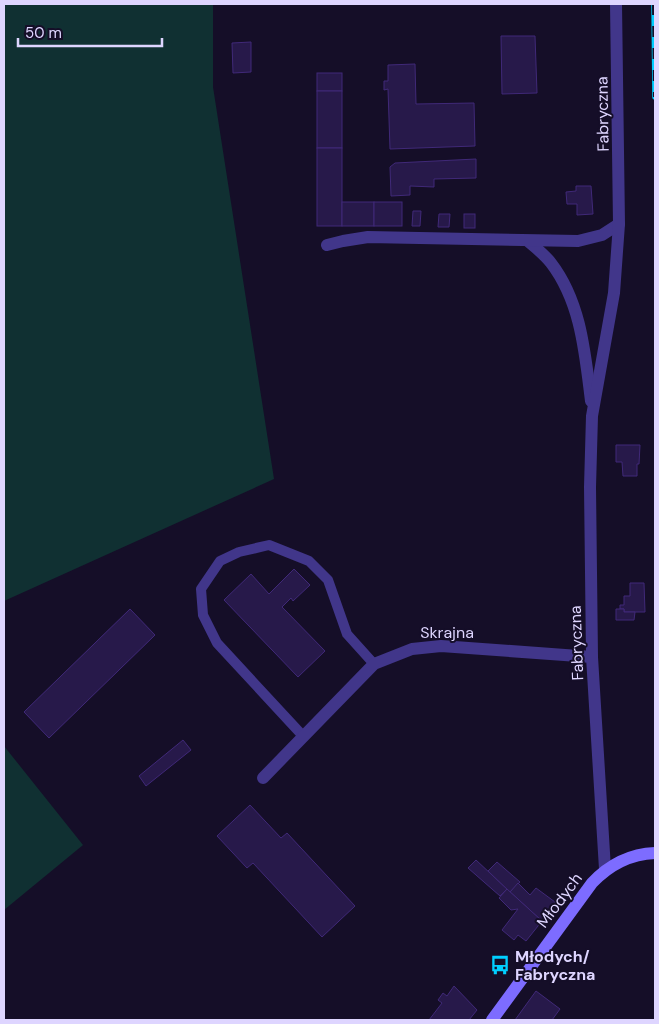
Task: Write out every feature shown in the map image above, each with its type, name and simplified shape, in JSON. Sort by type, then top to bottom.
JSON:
[{"type":"street","name":"Fabryczna","points":[[592,416],[614,293],[620,224],[616,4]]},
{"type":"street","points":[[327,245],[368,237],[578,242],[602,235],[620,224]]},
{"type":"street","name":"Fabryczna","points":[[529,242],[550,261],[567,287],[574,302],[586,357],[592,416],[590,487],[592,657],[605,869]]},
{"type":"street","name":"Skrajna","points":[[263,778],[374,664],[412,649],[441,646],[592,657]]},
{"type":"street","name":"Młodych","points":[[492,1020],[577,902],[605,869],[631,857],[655,853]]},
{"type":"lane","points":[[303,736],[217,642],[203,615],[201,589],[220,561],[239,552],[269,545],[309,561],[328,580],[347,634],[374,664]]},
{"type":"green space","points":[[4,4],[213,4],[213,87],[274,479],[4,601]]},
{"type":"green space","points":[[4,746],[83,845],[4,910]]},
{"type":"building","points":[[501,36],[535,36],[537,93],[502,94]]},
{"type":"building","points":[[251,42],[251,72],[233,73],[232,43]]},
{"type":"building","points":[[415,64],[416,104],[474,103],[475,146],[390,149],[388,89],[384,90],[384,81],[388,81],[388,65]]},
{"type":"building","points":[[317,73],[342,73],[342,91],[317,91]]},
{"type":"building","points":[[317,91],[342,91],[342,148],[317,148]]},
{"type":"building","points":[[317,148],[342,148],[342,226],[317,226]]},
{"type":"building","points":[[476,159],[476,178],[434,179],[434,187],[410,186],[410,195],[391,196],[390,167],[395,163]]},
{"type":"building","points":[[576,186],[591,186],[593,214],[577,215],[577,204],[567,204],[566,192],[576,191]]},
{"type":"building","points":[[342,202],[374,202],[374,226],[342,226]]},
{"type":"building","points":[[374,202],[402,202],[402,226],[374,226]]},
{"type":"building","points":[[413,211],[421,211],[420,226],[412,226]]},
{"type":"building","points":[[439,214],[450,214],[449,227],[438,227]]},
{"type":"building","points":[[464,214],[475,214],[475,228],[464,228]]},
{"type":"building","points":[[616,445],[640,445],[637,476],[623,476],[622,462],[616,462]]},
{"type":"building","points":[[294,569],[310,585],[293,601],[291,598],[282,607],[325,651],[298,677],[224,600],[251,574],[269,594]]},
{"type":"building","points":[[630,583],[644,583],[645,612],[624,612],[624,609],[620,609],[620,605],[624,605],[624,596],[630,596]]},
{"type":"building","points":[[130,609],[155,635],[49,738],[24,712]]},
{"type":"building","points":[[616,609],[624,609],[624,612],[635,612],[634,620],[616,620]]},
{"type":"building","points":[[183,740],[191,750],[146,786],[139,776]]},
{"type":"building","points":[[250,805],[281,838],[287,833],[355,906],[322,937],[253,863],[247,868],[217,836]]},
{"type":"building","points":[[476,860],[507,889],[500,896],[468,868]]},
{"type":"building","points":[[497,862],[520,882],[510,892],[488,871]]},
{"type":"building","points":[[518,883],[530,895],[536,888],[555,902],[542,921],[510,892]]},
{"type":"building","points":[[507,889],[542,921],[526,941],[518,935],[514,940],[502,930],[518,909],[511,910],[499,898]]},
{"type":"building","points":[[454,986],[477,1010],[469,1020],[429,1020],[442,1003],[438,1000],[443,993],[447,996]]},
{"type":"building","points":[[536,991],[560,1009],[552,1020],[515,1020]]},
{"type":"railway","points":[[654,4],[655,97]]},
{"type":"place","name":"Młodych/ Fabryczna","points":[[500,965]]}]
